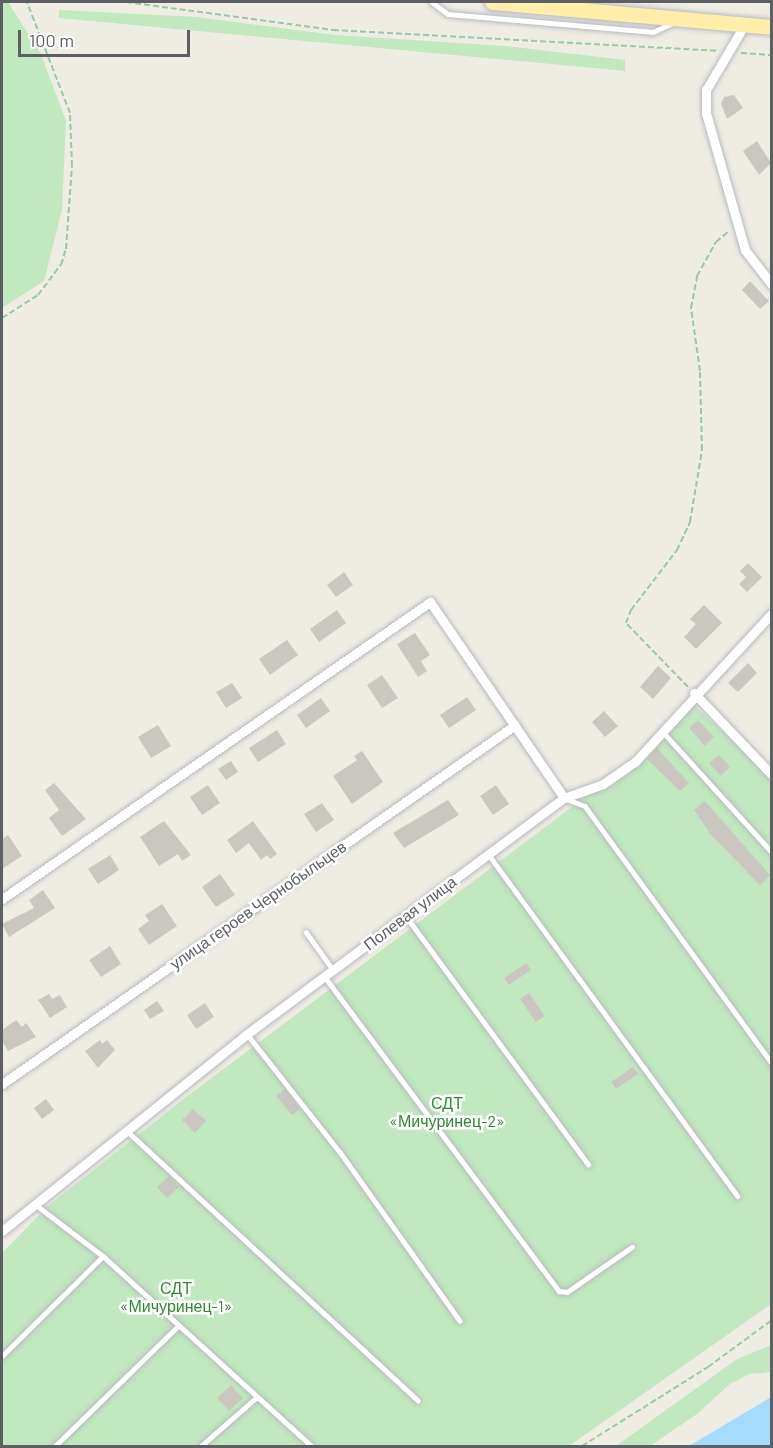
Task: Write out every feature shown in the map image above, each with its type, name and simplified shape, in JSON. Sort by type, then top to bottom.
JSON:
[{"type":"main road","points":[[492,2],[771,27]]},
{"type":"street","points":[[745,24],[706,90],[706,113],[736,226],[745,250],[771,285]]},
{"type":"street","points":[[2,899],[430,602],[564,798]]},
{"type":"street","name":"Полевая улица","points":[[2,1231],[247,1034],[564,798],[603,784],[635,762],[694,693],[771,613]]},
{"type":"street","points":[[694,693],[771,775]]},
{"type":"street","name":"улица героев Чернобыльцев","points":[[2,1084],[514,725]]},
{"type":"lane","points":[[432,2],[448,14],[653,32],[681,18]]},
{"type":"lane","points":[[663,732],[771,852]]},
{"type":"lane","points":[[564,798],[585,806],[771,1063]]},
{"type":"lane","points":[[489,855],[738,1196]]},
{"type":"lane","points":[[406,916],[588,1164]]},
{"type":"lane","points":[[306,932],[330,974],[559,1291],[567,1292],[632,1247]]},
{"type":"lane","points":[[247,1034],[340,1152],[460,1321]]},
{"type":"lane","points":[[126,1130],[418,1400]]},
{"type":"lane","points":[[36,1205],[103,1256],[312,1446]]},
{"type":"lane","points":[[2,1356],[103,1256]]},
{"type":"lane","points":[[55,1446],[178,1326]]},
{"type":"lane","points":[[201,1446],[257,1397]]},
{"type":"path","points":[[2,318],[38,295],[61,265],[66,249],[72,166],[69,113],[27,2]]},
{"type":"path","points":[[126,2],[333,30],[655,45],[771,55]]},
{"type":"path","points":[[694,693],[626,623],[677,550],[690,522],[702,450],[700,371],[692,308],[696,276],[716,242],[736,226]]},
{"type":"path","points":[[582,1446],[708,1367],[771,1320]]},
{"type":"green space","points":[[2,2],[8,2],[41,54],[66,121],[62,210],[44,281],[2,308]]},
{"type":"green space","points":[[59,10],[197,17],[335,35],[505,46],[625,60],[625,71],[59,18]]},
{"type":"green space","points":[[694,705],[771,778],[771,1304],[569,1446],[2,1446],[2,1253],[48,1206],[185,1098],[589,794],[627,775]]},
{"type":"green space","points":[[771,1345],[771,1372],[750,1374],[730,1384],[697,1414],[650,1446],[616,1446],[737,1359]]},
{"type":"water","points":[[771,1397],[771,1446],[689,1446]]},
{"type":"building","points":[[734,95],[743,108],[727,119],[721,104],[724,97]]},
{"type":"building","points":[[757,141],[771,163],[759,175],[743,151]]},
{"type":"building","points":[[750,281],[769,301],[760,309],[742,290]]},
{"type":"building","points":[[748,563],[762,577],[747,592],[739,584],[746,577],[740,571]]},
{"type":"building","points":[[344,572],[353,585],[336,597],[327,585]]},
{"type":"building","points":[[704,605],[722,623],[696,649],[684,637],[696,624],[690,619]]},
{"type":"building","points":[[337,610],[346,623],[319,642],[310,629]]},
{"type":"building","points":[[415,633],[430,655],[421,661],[427,671],[418,677],[397,644]]},
{"type":"building","points":[[287,640],[298,655],[270,675],[259,659]]},
{"type":"building","points":[[748,663],[757,673],[738,692],[728,683]]},
{"type":"building","points":[[658,666],[671,678],[653,699],[640,687]]},
{"type":"building","points":[[382,675],[398,698],[382,708],[367,685]]},
{"type":"building","points":[[232,683],[242,698],[226,708],[216,692]]},
{"type":"building","points":[[467,697],[476,710],[449,728],[440,715]]},
{"type":"building","points":[[321,698],[330,711],[306,728],[297,715]]},
{"type":"building","points":[[604,711],[618,726],[605,737],[592,722]]},
{"type":"building","points":[[698,720],[714,737],[705,746],[689,728]]},
{"type":"building","points":[[158,725],[171,746],[151,758],[138,737]]},
{"type":"building","points":[[277,730],[286,744],[258,762],[249,748]]},
{"type":"building","points":[[657,748],[689,783],[680,791],[647,759]]},
{"type":"building","points":[[362,751],[383,782],[352,804],[333,776],[357,760],[354,756]]},
{"type":"building","points":[[719,755],[730,767],[721,776],[709,763]]},
{"type":"building","points":[[231,761],[238,772],[226,780],[218,769]]},
{"type":"building","points":[[54,783],[86,819],[62,836],[49,818],[59,810],[45,790]]},
{"type":"building","points":[[208,785],[220,803],[202,815],[190,797]]},
{"type":"building","points":[[496,785],[509,804],[493,815],[480,796]]},
{"type":"building","points":[[448,800],[459,815],[404,848],[393,833]]},
{"type":"building","points":[[705,801],[770,875],[760,885],[711,835],[694,810]]},
{"type":"building","points":[[322,803],[334,820],[316,832],[304,814]]},
{"type":"building","points":[[164,821],[191,855],[182,861],[178,854],[159,866],[140,837]]},
{"type":"building","points":[[253,821],[277,854],[270,859],[267,855],[261,860],[249,843],[236,853],[227,840]]},
{"type":"building","points":[[8,835],[22,856],[2,869],[2,839]]},
{"type":"building","points":[[110,855],[119,870],[98,884],[88,869]]},
{"type":"building","points":[[220,874],[235,895],[216,907],[202,887]]},
{"type":"building","points":[[43,890],[55,908],[9,937],[2,924],[34,908],[29,900]]},
{"type":"building","points":[[162,904],[177,926],[149,945],[138,929],[149,921],[145,915]]},
{"type":"building","points":[[110,946],[121,964],[101,977],[89,960]]},
{"type":"building","points":[[526,963],[531,970],[509,985],[504,978]]},
{"type":"building","points":[[529,993],[545,1016],[536,1022],[520,999]]},
{"type":"building","points":[[49,994],[52,999],[60,995],[67,1007],[50,1018],[38,1000]]},
{"type":"building","points":[[157,1001],[164,1011],[150,1019],[144,1010]]},
{"type":"building","points":[[205,1003],[214,1017],[196,1029],[187,1015]]},
{"type":"building","points":[[16,1020],[22,1027],[26,1023],[36,1037],[8,1051],[2,1041],[2,1030]]},
{"type":"building","points":[[100,1040],[102,1044],[107,1040],[115,1050],[98,1068],[85,1051]]},
{"type":"building","points":[[633,1067],[638,1074],[616,1089],[611,1082]]},
{"type":"building","points":[[285,1089],[300,1109],[292,1115],[276,1096]]},
{"type":"building","points":[[46,1099],[54,1110],[42,1119],[34,1108]]},
{"type":"building","points":[[193,1109],[206,1121],[195,1133],[182,1120]]},
{"type":"building","points":[[169,1176],[179,1187],[167,1198],[157,1187]]},
{"type":"building","points":[[231,1385],[243,1398],[229,1411],[217,1398]]},
{"type":"park label","name":"СДТ «Мичуринец-2»","points":[[447,1112]]},
{"type":"park label","name":"СДТ «Мичуринец-1»","points":[[176,1297]]}]
